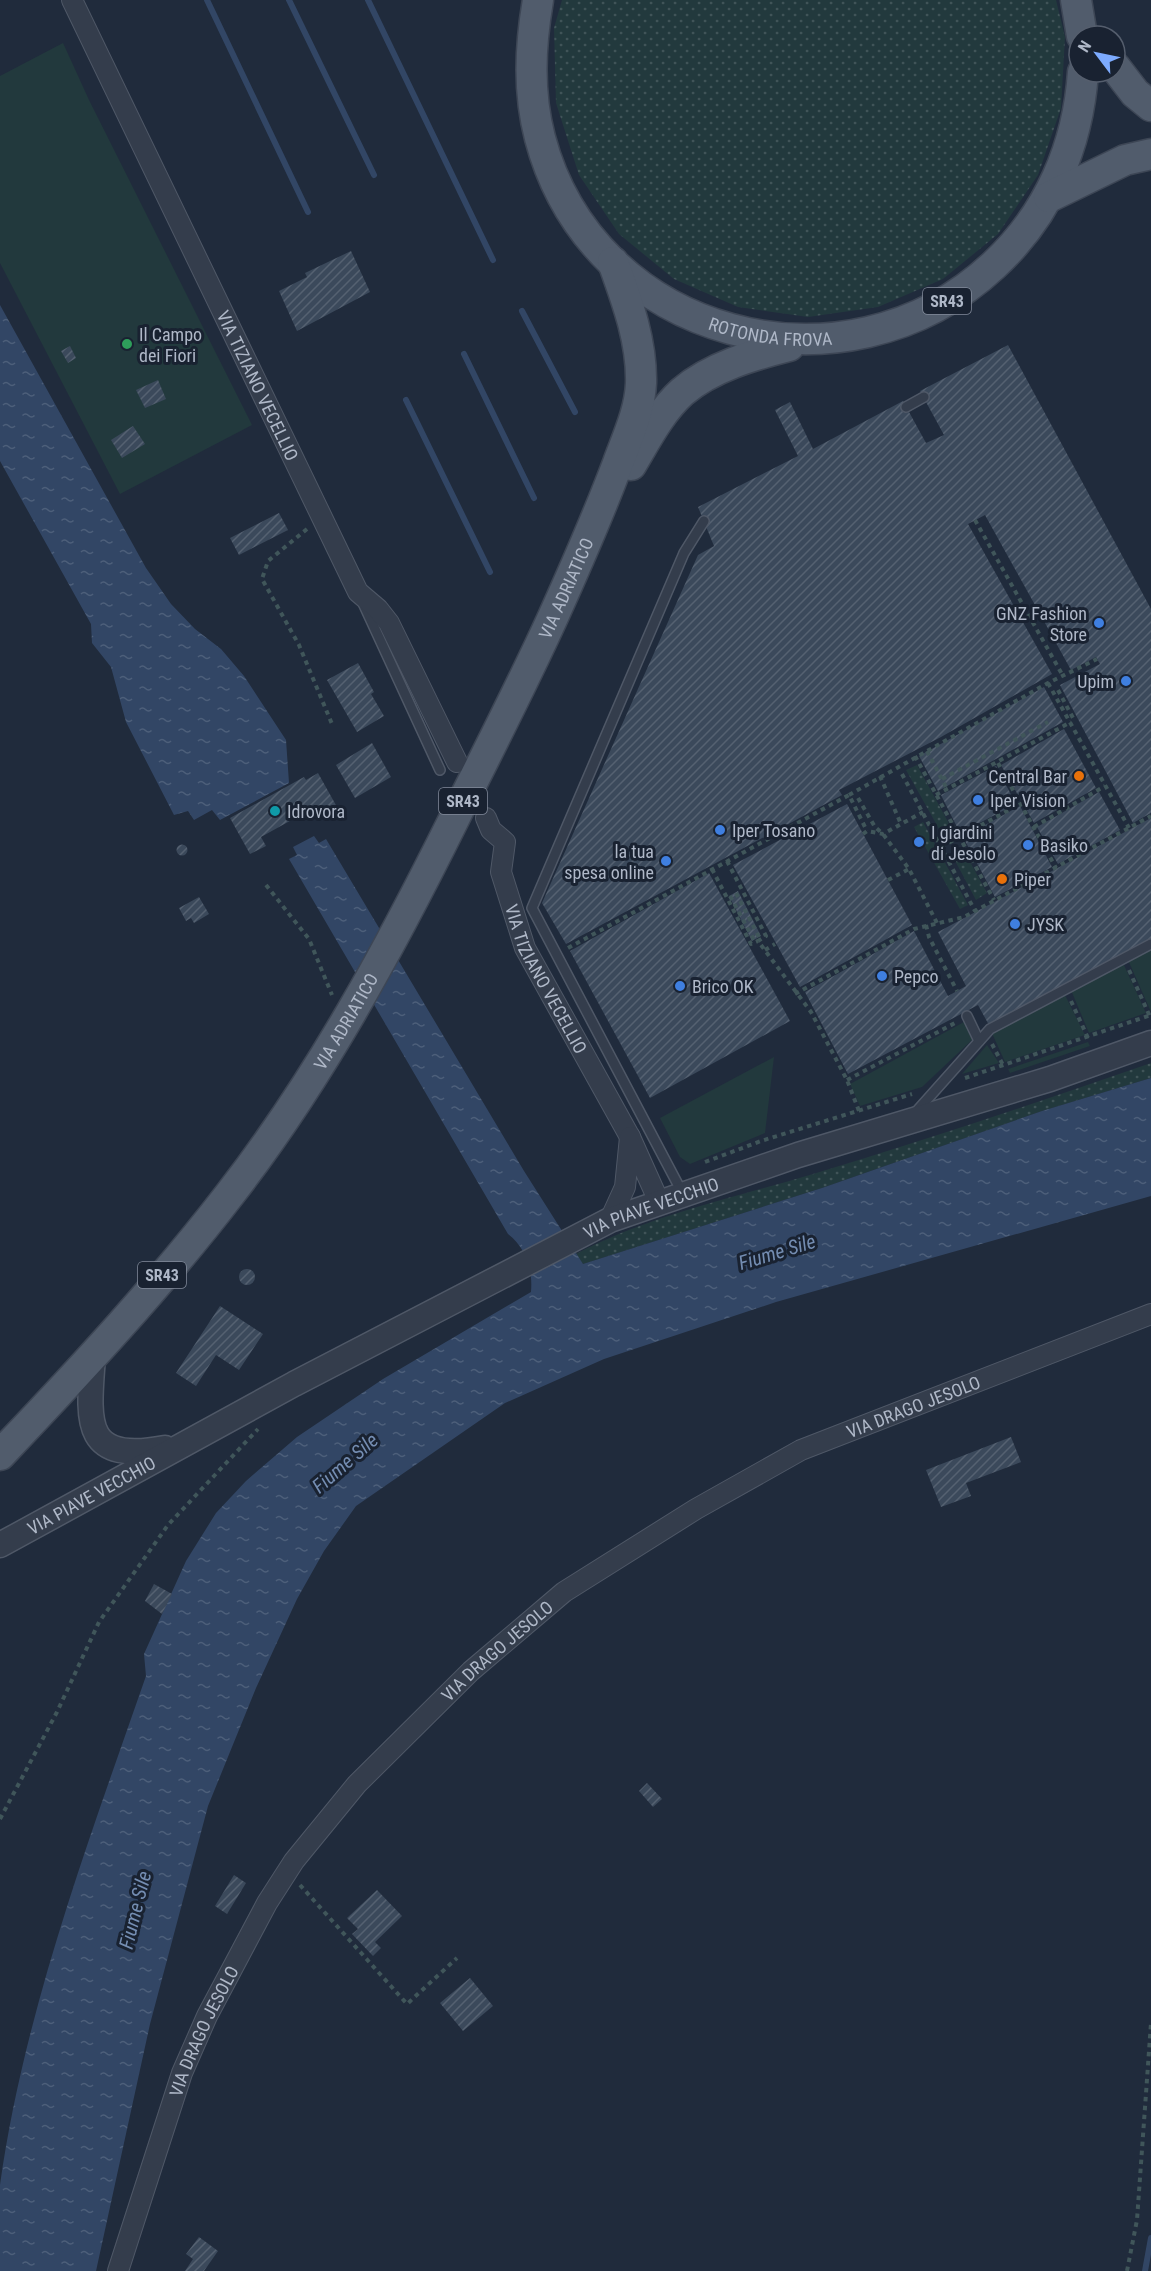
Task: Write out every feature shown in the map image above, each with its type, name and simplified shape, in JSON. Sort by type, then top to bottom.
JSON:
[{"type":"main road","name":"ROTONDA FROVA","points":[[538,0],[531,43],[531,91],[540,139],[557,184],[582,225],[613,262],[655,296],[702,321],[754,336],[807,341],[865,334],[921,316],[962,292],[1015,246],[1049,197],[1069,152],[1081,105],[1082,84]]},
{"type":"main road","points":[[1077,3],[1080,24]]},
{"type":"main road","points":[[1077,3],[1089,24]]},
{"type":"main road","points":[[1127,83],[1135,93],[1151,106]]},
{"type":"main road","name":"SR43","points":[[1049,197],[1125,160],[1151,154]]},
{"type":"main road","name":"VIA ADRIATICO","points":[[0,1455],[93,1357],[231,1193],[308,1082],[359,1002],[396,934],[530,667],[595,524],[632,426],[641,386],[639,354],[631,314],[613,262]]},
{"type":"main road","name":"VIA ADRIATICO","points":[[595,524],[664,411],[683,391],[744,357],[807,341]]},
{"type":"street","name":"VIA TIZIANO VECELLIO","points":[[72,0],[358,592],[378,609],[389,623],[448,766]]},
{"type":"street","name":"VIA TIZIANO VECELLIO","points":[[486,818],[491,830],[505,842],[501,872],[525,948],[630,1137],[660,1204]]},
{"type":"street","name":"VIA PIAVE VECCHIO","points":[[0,1545],[182,1445],[610,1220],[798,1155],[1017,1090],[1151,1043]]},
{"type":"street","points":[[610,1220],[625,1187],[630,1137]]},
{"type":"street","name":"VIA DRAGO JESOLO","points":[[118,2271],[182,2073],[227,1978],[288,1871],[322,1824],[357,1784],[471,1671],[564,1592],[696,1509],[801,1450],[1151,1314]]},
{"type":"street","name":"VIA PIAVE VECCHIO","points":[[93,1357],[90,1420],[94,1431],[105,1444],[120,1451],[135,1454],[182,1445]]},
{"type":"lane","points":[[906,407],[924,397]]},
{"type":"lane","points":[[684,1196],[532,908],[684,553],[704,521]]},
{"type":"lane","points":[[906,1124],[983,1037],[1065,989],[1151,944]]},
{"type":"lane","points":[[967,1016],[983,1037]]},
{"type":"path","points":[[322,517],[268,561],[262,579],[299,645],[332,724]]},
{"type":"path","points":[[975,520],[1063,676]]},
{"type":"path","points":[[557,954],[849,795],[1048,683],[1097,659]]},
{"type":"path","points":[[1048,683],[1072,720]]},
{"type":"path","points":[[1058,690],[1105,786],[1129,828]]},
{"type":"path","points":[[936,795],[998,763],[1072,720]]},
{"type":"path","points":[[942,779],[1048,722]]},
{"type":"path","points":[[927,751],[948,789]]},
{"type":"path","points":[[915,756],[994,900]]},
{"type":"path","points":[[998,763],[1056,868]]},
{"type":"path","points":[[902,774],[975,911]]},
{"type":"path","points":[[880,776],[901,824]]},
{"type":"path","points":[[1034,827],[1105,786]]},
{"type":"path","points":[[849,795],[865,832],[883,834],[923,812]]},
{"type":"path","points":[[858,798],[874,827],[883,834],[909,869],[937,923]]},
{"type":"path","points":[[941,847],[1020,804]]},
{"type":"path","points":[[795,994],[914,928],[964,917],[1151,816]]},
{"type":"path","points":[[712,869],[751,944],[758,941],[766,936],[727,861]]},
{"type":"path","points":[[888,880],[909,869]]},
{"type":"path","points":[[266,885],[309,939],[320,969]]},
{"type":"path","points":[[736,893],[759,937],[758,941]]},
{"type":"path","points":[[730,896],[754,940],[758,941],[795,994],[811,1012],[847,1080],[859,1111]]},
{"type":"path","points":[[926,925],[928,937],[957,991]]},
{"type":"path","points":[[765,950],[775,944]]},
{"type":"path","points":[[1124,958],[1151,1019]]},
{"type":"path","points":[[1065,989],[1088,1038]]},
{"type":"path","points":[[847,1080],[967,1016]]},
{"type":"path","points":[[983,1037],[1017,1090]]},
{"type":"path","points":[[0,1819],[57,1712],[99,1622],[168,1525],[259,1427]]},
{"type":"path","points":[[288,1871],[407,2004],[458,1959]]},
{"type":"path","points":[[1127,2271],[1137,2220],[1151,2024]]},
{"type":"green space","points":[[562,0],[1056,0],[1065,37],[1061,108],[1038,175],[998,234],[943,279],[878,307],[808,317],[738,307],[674,279],[619,234],[579,175],[556,103],[554,28]]},
{"type":"green space","name":"Il Campo dei Fiori","points":[[63,43],[89,100],[252,425],[120,494],[0,263],[0,76]]},
{"type":"green space","points":[[917,765],[953,831],[943,836],[906,770]]},
{"type":"green space","points":[[923,822],[968,905],[960,909],[914,827]]},
{"type":"green space","points":[[963,849],[987,893],[976,900],[952,855]]},
{"type":"green space","points":[[1151,947],[1151,1012],[1128,960]]},
{"type":"green space","points":[[1123,963],[1146,1013],[1089,1033],[1071,990]]},
{"type":"green space","points":[[1064,993],[1085,1035],[1005,1062],[991,1031]]},
{"type":"green space","points":[[964,1022],[973,1039],[922,1087],[860,1106],[850,1084]]},
{"type":"green space","points":[[1088,1042],[1090,1046],[1010,1073],[1008,1069]]},
{"type":"green space","points":[[987,1045],[999,1063],[962,1074]]},
{"type":"green space","points":[[774,1057],[765,1133],[690,1164],[680,1157],[660,1118]]},
{"type":"green space","points":[[1151,1063],[1151,1078],[1042,1111],[822,1188],[583,1264],[576,1254],[604,1240],[662,1218],[898,1148]]},
{"type":"water","points":[[0,305],[146,568],[171,604],[195,629],[221,649],[244,676],[286,740],[289,783],[220,820],[212,810],[194,820],[188,811],[174,815],[126,722],[111,667],[92,643],[91,624],[0,461]]},
{"type":"water","name":"Fiume Sile","points":[[314,836],[319,843],[326,839],[524,1171],[583,1264],[822,1188],[1042,1111],[1151,1078],[1151,1196],[776,1302],[604,1359],[505,1403],[356,1506],[324,1551],[297,1599],[256,1688],[208,1806],[150,2024],[96,2271],[0,2271],[0,2185],[11,2120],[42,1991],[81,1864],[146,1676],[144,1654],[186,1561],[216,1513],[246,1481],[297,1437],[383,1379],[531,1292],[531,1275],[524,1252],[508,1234],[289,859],[297,855],[293,847]]},
{"type":"building","points":[[351,251],[370,292],[297,331],[279,291],[307,277],[305,273]]},
{"type":"building","points":[[1008,345],[1151,609],[1151,813],[1133,823],[1060,685],[1100,664],[1096,657],[1071,670],[985,515],[968,524],[1052,674],[941,737],[839,790],[842,795],[566,944],[542,903],[698,555],[714,546],[698,507],[798,456],[775,410],[790,402],[813,449],[903,401],[926,443],[944,435],[920,391]]},
{"type":"building","points":[[70,346],[76,358],[68,363],[61,351]]},
{"type":"building","points":[[158,380],[166,399],[145,408],[136,390]]},
{"type":"building","points":[[133,426],[145,444],[122,458],[111,440]]},
{"type":"building","points":[[279,513],[288,530],[239,555],[230,538]]},
{"type":"building","points":[[358,663],[374,692],[371,694],[384,716],[357,732],[327,680]]},
{"type":"building","points":[[1044,687],[1063,722],[938,791],[919,756]]},
{"type":"building","points":[[1064,729],[1096,788],[1034,823],[1001,765]]},
{"type":"building","points":[[372,743],[391,777],[355,798],[336,765]]},
{"type":"building","name":"Iper Vision","points":[[996,766],[1016,804],[960,833],[941,795]]},
{"type":"building","name":"Idrovora","points":[[318,773],[337,807],[321,816],[315,807],[261,837],[266,846],[250,854],[230,818],[304,777],[306,780]]},
{"type":"building","points":[[1099,792],[1120,830],[1058,864],[1037,827]]},
{"type":"building","points":[[847,804],[912,925],[800,987],[733,865]]},
{"type":"building","points":[[1020,806],[1052,867],[995,897],[963,837]]},
{"type":"building","points":[[1151,818],[1151,941],[990,1027],[978,1005],[848,1074],[805,992],[914,931],[948,996],[966,986],[938,932]]},
{"type":"building","points":[[182,844],[188,850],[182,856],[176,850]]},
{"type":"building","name":"Brico OK","points":[[709,873],[790,1021],[650,1098],[570,951]]},
{"type":"building","points":[[738,891],[761,936],[752,941],[729,896]]},
{"type":"building","points":[[199,897],[209,914],[194,923],[191,918],[186,921],[179,908]]},
{"type":"building","points":[[247,1269],[253,1271],[255,1277],[253,1283],[247,1285],[241,1283],[239,1277],[241,1271]]},
{"type":"building","points":[[220,1306],[263,1334],[239,1370],[216,1355],[196,1386],[176,1373]]},
{"type":"building","points":[[1011,1437],[1021,1462],[966,1483],[971,1496],[941,1507],[926,1470]]},
{"type":"building","points":[[154,1584],[172,1594],[162,1614],[145,1601]]},
{"type":"building","points":[[647,1783],[662,1799],[653,1807],[639,1791]]},
{"type":"building","points":[[234,1875],[246,1883],[227,1914],[215,1906]]},
{"type":"building","points":[[377,1890],[402,1916],[375,1942],[381,1948],[373,1956],[352,1934],[358,1929],[347,1918]]},
{"type":"building","points":[[470,1978],[493,2006],[463,2031],[440,2003]]},
{"type":"building","points":[[199,2237],[218,2251],[204,2271],[185,2271],[193,2259],[186,2254]]},
{"type":"waterway","points":[[207,0],[308,212]]},
{"type":"waterway","points":[[289,0],[374,175]]},
{"type":"waterway","points":[[368,0],[493,260]]},
{"type":"waterway","points":[[522,311],[575,412]]},
{"type":"waterway","points":[[464,354],[534,498]]},
{"type":"waterway","points":[[406,400],[490,572]]},
{"type":"waterway","points":[[1145,2271],[1151,2238]]},
{"type":"place","name":"Il Campo dei Fiori","points":[[127,344]]},
{"type":"place","name":"GNZ Fashion Store","points":[[1099,623]]},
{"type":"place","name":"Upim","points":[[1126,681]]},
{"type":"place","name":"Central Bar","points":[[1079,776]]},
{"type":"place","name":"Iper Vision","points":[[978,800]]},
{"type":"place","name":"Idrovora","points":[[275,811]]},
{"type":"place","name":"Iper Tosano","points":[[720,830]]},
{"type":"place","name":"I giardini di Jesolo","points":[[919,842]]},
{"type":"place","name":"Basiko","points":[[1028,845]]},
{"type":"place","name":"la tua spesa online","points":[[666,861]]},
{"type":"place","name":"Piper","points":[[1002,879]]},
{"type":"place","name":"JYSK","points":[[1015,924]]},
{"type":"place","name":"Pepco","points":[[882,976]]},
{"type":"place","name":"Brico OK","points":[[680,986]]}]
